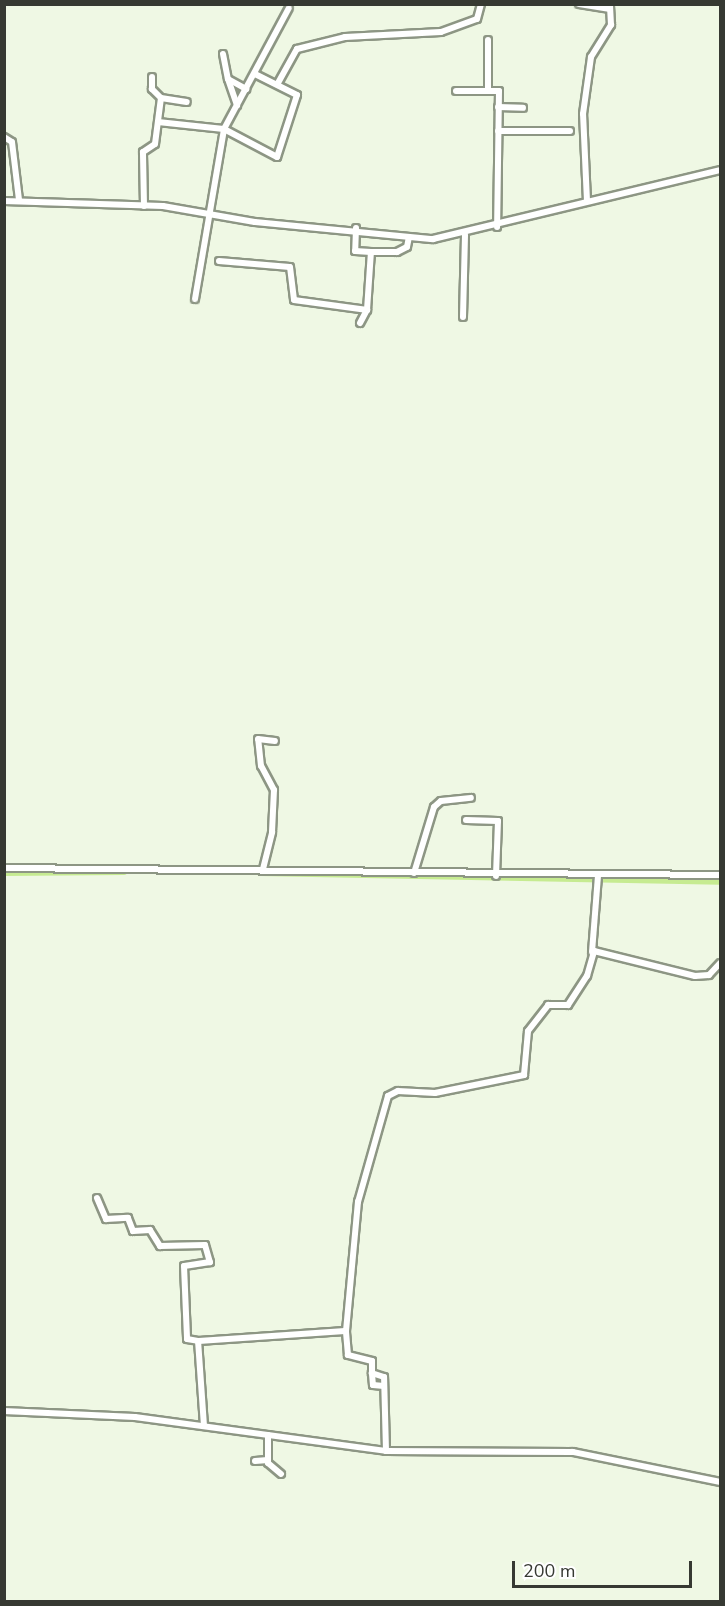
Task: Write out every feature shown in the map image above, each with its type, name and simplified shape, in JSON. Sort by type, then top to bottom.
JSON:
[{"type":"street","points":[[278,83],[297,48],[345,37],[441,32],[477,19],[481,4]]},
{"type":"street","points":[[579,4],[610,7],[611,25],[591,57],[583,114],[587,201]]},
{"type":"street","points":[[195,299],[207,212],[224,129],[289,8]]},
{"type":"street","points":[[488,40],[488,91]]},
{"type":"street","points":[[223,54],[237,105]]},
{"type":"street","points":[[158,122],[224,129],[259,152],[277,157],[297,98],[295,92],[255,74]]},
{"type":"street","points":[[152,77],[152,89],[161,98],[187,102]]},
{"type":"street","points":[[228,79],[246,89]]},
{"type":"street","points":[[456,91],[499,91],[497,227]]},
{"type":"street","points":[[144,206],[143,152],[155,144],[161,98]]},
{"type":"street","points":[[498,107],[523,108]]},
{"type":"street","points":[[498,131],[570,131]]},
{"type":"street","points":[[4,137],[12,142],[19,200]]},
{"type":"street","points":[[4,201],[144,206],[207,212],[255,222],[356,228],[409,237],[465,235],[587,201],[720,170]]},
{"type":"street","points":[[356,228],[355,251],[397,252],[407,247],[409,237]]},
{"type":"street","points":[[463,317],[465,235]]},
{"type":"street","points":[[360,323],[367,310],[371,252]]},
{"type":"street","points":[[219,261],[290,267],[294,300],[367,310]]},
{"type":"street","points":[[263,869],[272,832],[274,790],[261,766],[258,739],[275,741]]},
{"type":"street","points":[[414,873],[434,807],[441,801],[471,798]]},
{"type":"street","points":[[466,820],[498,821],[496,876]]},
{"type":"street","points":[[4,868],[263,869],[598,879],[720,875]]},
{"type":"street","points":[[384,1386],[373,1385],[372,1361],[348,1355],[346,1331],[358,1202],[388,1096],[398,1091],[435,1093],[524,1075],[528,1031],[547,1006],[568,1005],[588,973],[598,879]]},
{"type":"street","points":[[592,952],[695,976],[710,975],[720,963]]},
{"type":"street","points":[[98,1198],[106,1219],[128,1218],[133,1231],[150,1230],[160,1246],[205,1245],[210,1262],[184,1266],[187,1339],[198,1341],[346,1331]]},
{"type":"street","points":[[198,1341],[204,1426]]},
{"type":"street","points":[[372,1374],[383,1376],[386,1451]]},
{"type":"street","points":[[4,1411],[204,1426],[386,1451],[573,1452],[720,1482]]},
{"type":"street","points":[[268,1435],[268,1460],[281,1474]]},
{"type":"street","points":[[255,1461],[268,1460]]},
{"type":"waterway","points":[[4,873],[124,872]]},
{"type":"waterway","points":[[260,873],[720,882]]}]
